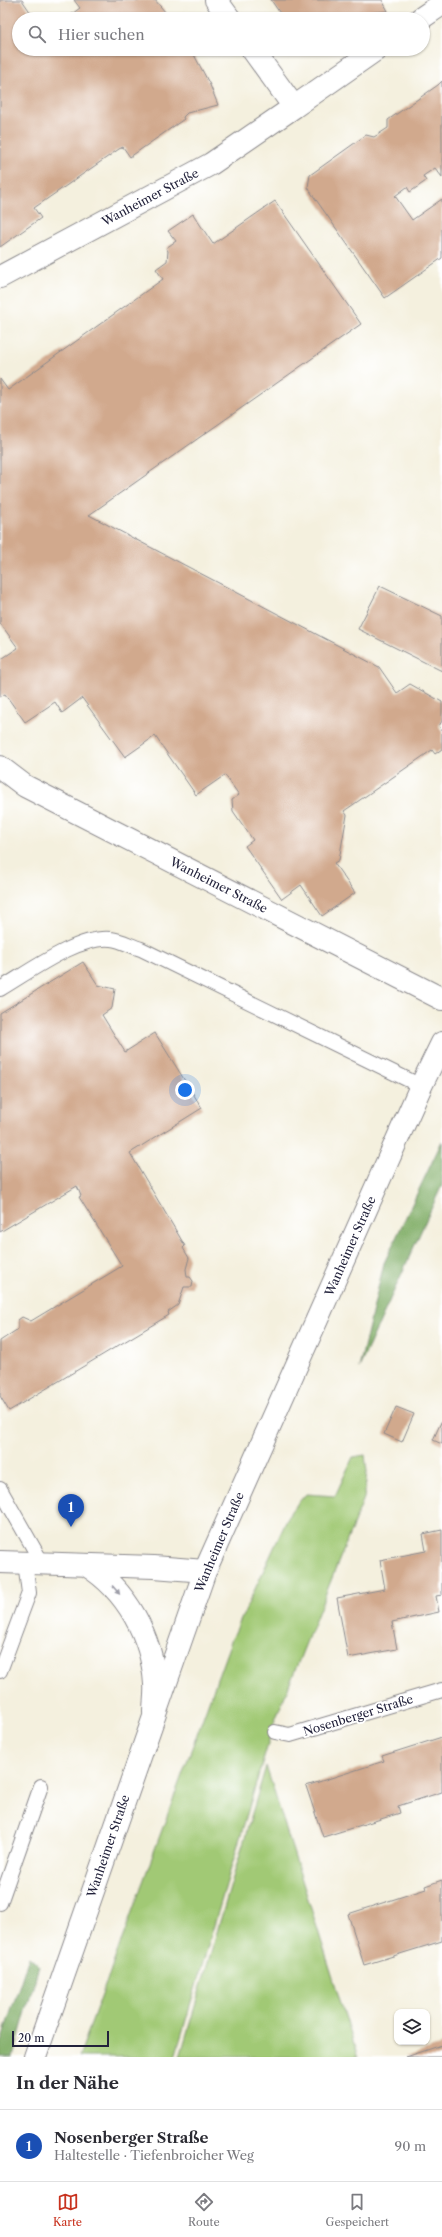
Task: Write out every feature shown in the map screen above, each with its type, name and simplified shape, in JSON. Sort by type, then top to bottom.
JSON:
[{"type":"street","points":[[216,0],[225,12]]},
{"type":"street","points":[[430,12],[442,4]]},
{"type":"street","points":[[257,56],[294,106]]},
{"type":"street","name":"Wanheimer Straße","points":[[0,277],[211,164],[367,56]]},
{"type":"street","name":"Wanheimer Straße","points":[[0,767],[25,786],[442,999]]},
{"type":"street","name":"Wanheimer Straße","points":[[35,2057],[205,1571],[421,1086],[442,1043]]},
{"type":"street","points":[[0,1562],[154,1567],[205,1571]]},
{"type":"street","points":[[86,1565],[100,1573],[116,1589],[132,1610],[149,1653],[155,1684],[153,1717]]},
{"type":"lane","points":[[0,989],[75,945],[93,939],[112,939],[141,949],[421,1086]]},
{"type":"lane","points":[[0,1489],[34,1563],[29,1593],[0,1671]]},
{"type":"lane","name":"Nosenberger Straße","points":[[275,1732],[290,1735],[442,1690]]},
{"type":"lane","points":[[0,1903],[41,1786]]},
{"type":"green space","points":[[442,1141],[442,1185],[359,1368],[384,1263]]},
{"type":"green space","points":[[365,1455],[367,1472],[364,1498],[274,1723],[175,2057],[79,2057],[231,1641],[291,1511],[306,1494],[335,1496],[353,1457]]},
{"type":"green space","points":[[266,1766],[358,2057],[180,2057]]},
{"type":"green space","points":[[29,1957],[39,1966],[13,2057],[0,2057],[0,2044]]},
{"type":"building","points":[[0,0],[22,0],[30,12],[12,12],[12,56],[195,56],[210,85],[218,105],[187,113],[183,117],[184,119],[130,157],[123,147],[119,149],[34,208],[41,218],[0,247]]},
{"type":"building","points":[[74,0],[155,0],[165,12],[75,12],[80,8]]},
{"type":"building","points":[[271,0],[382,0],[388,11],[377,12],[279,12]]},
{"type":"building","points":[[442,81],[442,177],[435,168],[423,176],[426,181],[410,192],[407,187],[395,196],[412,220],[442,199],[442,258],[385,298],[312,194],[308,187],[310,175],[366,135],[374,137],[388,128],[388,120]]},
{"type":"building","points":[[275,201],[361,324],[89,515],[379,667],[397,693],[410,684],[442,702],[442,721],[439,726],[442,731],[442,749],[435,754],[432,750],[344,811],[347,815],[339,860],[334,863],[355,893],[322,916],[301,885],[282,899],[245,846],[253,840],[233,811],[232,800],[239,795],[225,775],[196,795],[155,736],[125,757],[82,698],[62,713],[55,702],[25,722],[5,694],[0,697],[0,660],[18,648],[0,623],[0,379],[8,390],[163,279],[156,269],[167,261],[168,251],[166,248],[176,241],[168,231],[193,214],[213,244]]},
{"type":"building","points":[[380,586],[442,616],[442,671],[358,629]]},
{"type":"building","points":[[83,962],[98,985],[115,989],[112,1008],[102,1015],[125,1052],[155,1033],[202,1108],[130,1153],[185,1246],[183,1248],[189,1258],[186,1269],[187,1277],[190,1277],[193,1281],[192,1287],[184,1287],[178,1305],[168,1312],[169,1315],[9,1411],[0,1396],[0,1341],[18,1329],[18,1320],[22,1317],[31,1321],[122,1266],[79,1197],[81,1196],[77,1186],[0,1232],[0,1013]]},
{"type":"building","points":[[396,1407],[414,1414],[402,1442],[384,1434]]},
{"type":"building","points":[[442,1420],[442,1444],[433,1440]]},
{"type":"building","points":[[442,1530],[442,1595],[436,1596],[439,1612],[392,1622],[397,1649],[348,1658],[337,1598],[385,1589],[380,1560],[426,1551],[423,1534]]},
{"type":"building","points":[[442,1737],[442,1792],[398,1806],[400,1813],[323,1837],[306,1786],[384,1761],[382,1756]]},
{"type":"building","points":[[442,1880],[442,1941],[364,1965],[348,1914],[426,1889],[425,1886]]},
{"type":"building","points":[[442,2045],[442,2057],[406,2057]]},
{"type":"place","name":"Nosenberger Straße","points":[[71,1527]]}]
